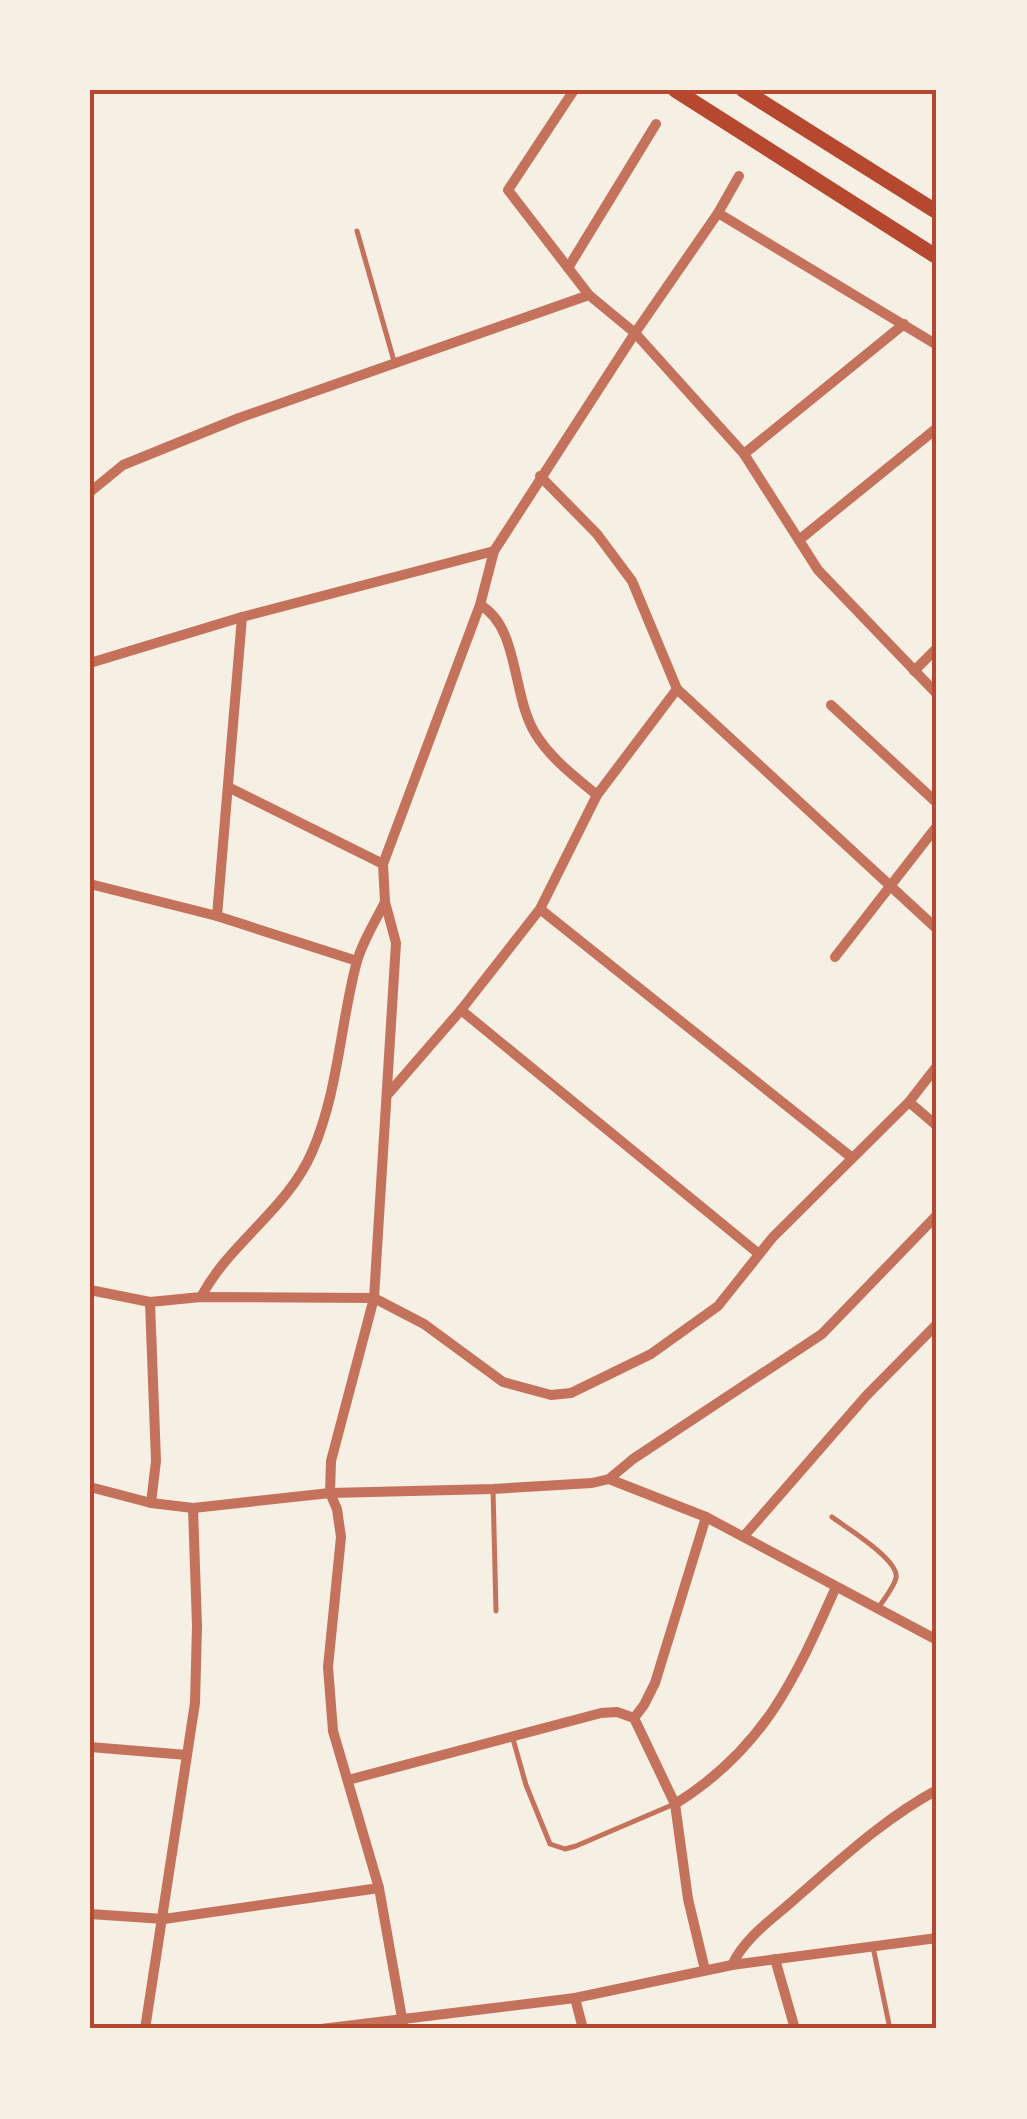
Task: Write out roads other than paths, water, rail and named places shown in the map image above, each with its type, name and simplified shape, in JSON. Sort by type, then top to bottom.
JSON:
[{"type":"main road","points":[[675,90],[937,257]]},
{"type":"main road","points":[[742,90],[937,212]]},
{"type":"street","points":[[574,90],[508,190],[588,294],[634,333],[744,454],[818,570],[937,694]]},
{"type":"street","points":[[568,268],[656,124]]},
{"type":"street","points":[[403,2025],[379,1888],[334,1732],[328,1667],[341,1537],[330,1493],[331,1461],[374,1298],[388,1094],[396,943],[385,902],[383,864],[480,605],[494,551],[740,176]]},
{"type":"street","points":[[718,213],[937,345]]},
{"type":"street","points":[[90,492],[123,465],[239,418],[588,294]]},
{"type":"street","points":[[744,454],[904,324]]},
{"type":"street","points":[[798,540],[937,428]]},
{"type":"street","points":[[540,476],[597,534],[632,581],[678,689],[889,888],[937,928]]},
{"type":"street","points":[[90,663],[242,617],[494,551]]},
{"type":"street","points":[[480,605],[496,616],[504,629],[524,711],[535,734],[552,757],[596,794]]},
{"type":"street","points":[[217,916],[242,617]]},
{"type":"street","points":[[914,672],[937,648]]},
{"type":"street","points":[[388,1094],[461,1010],[540,909],[596,794],[678,689]]},
{"type":"street","points":[[830,704],[934,795]]},
{"type":"street","points":[[228,786],[383,864]]},
{"type":"street","points":[[835,957],[937,826]]},
{"type":"street","points":[[90,884],[217,916],[357,960]]},
{"type":"street","points":[[202,1297],[227,1257],[294,1185],[312,1153],[326,1117],[357,960],[385,902]]},
{"type":"street","points":[[540,909],[851,1157]]},
{"type":"street","points":[[461,1010],[759,1254]]},
{"type":"street","points":[[90,1290],[150,1302],[202,1297],[374,1298],[424,1324],[503,1382],[552,1395],[571,1393],[651,1354],[718,1306],[759,1254],[908,1102],[937,1066]]},
{"type":"street","points":[[908,1102],[937,1126]]},
{"type":"street","points":[[90,1487],[151,1503],[193,1508],[330,1493],[494,1490],[592,1483],[610,1478],[822,1334],[937,1215]]},
{"type":"street","points":[[150,1302],[156,1461],[151,1503]]},
{"type":"street","points":[[744,1536],[866,1396],[937,1324]]},
{"type":"street","points":[[610,1478],[706,1517],[937,1640]]},
{"type":"street","points":[[145,2029],[187,1755],[196,1665],[193,1508]]},
{"type":"street","points":[[634,1718],[654,1683],[706,1517]]},
{"type":"street","points":[[675,1804],[722,1770],[758,1734],[796,1676],[836,1588]]},
{"type":"street","points":[[348,1780],[601,1713],[617,1712],[634,1718],[675,1804],[688,1899],[706,1970]]},
{"type":"street","points":[[90,1747],[187,1755]]},
{"type":"street","points":[[732,1965],[737,1954],[765,1925],[854,1848],[894,1816],[937,1790]]},
{"type":"street","points":[[90,1914],[164,1919],[379,1888]]},
{"type":"street","points":[[321,2029],[403,2025],[575,1998],[732,1965],[937,1938]]},
{"type":"street","points":[[775,1959],[795,2029]]},
{"type":"street","points":[[575,1998],[583,2029]]},
{"type":"lane","points":[[357,231],[395,364]]},
{"type":"lane","points":[[494,1490],[496,1611]]},
{"type":"lane","points":[[832,1517],[895,1568],[896,1578],[877,1609]]},
{"type":"lane","points":[[512,1736],[526,1785],[550,1844],[565,1850],[675,1804]]},
{"type":"lane","points":[[872,1946],[890,2029]]}]
